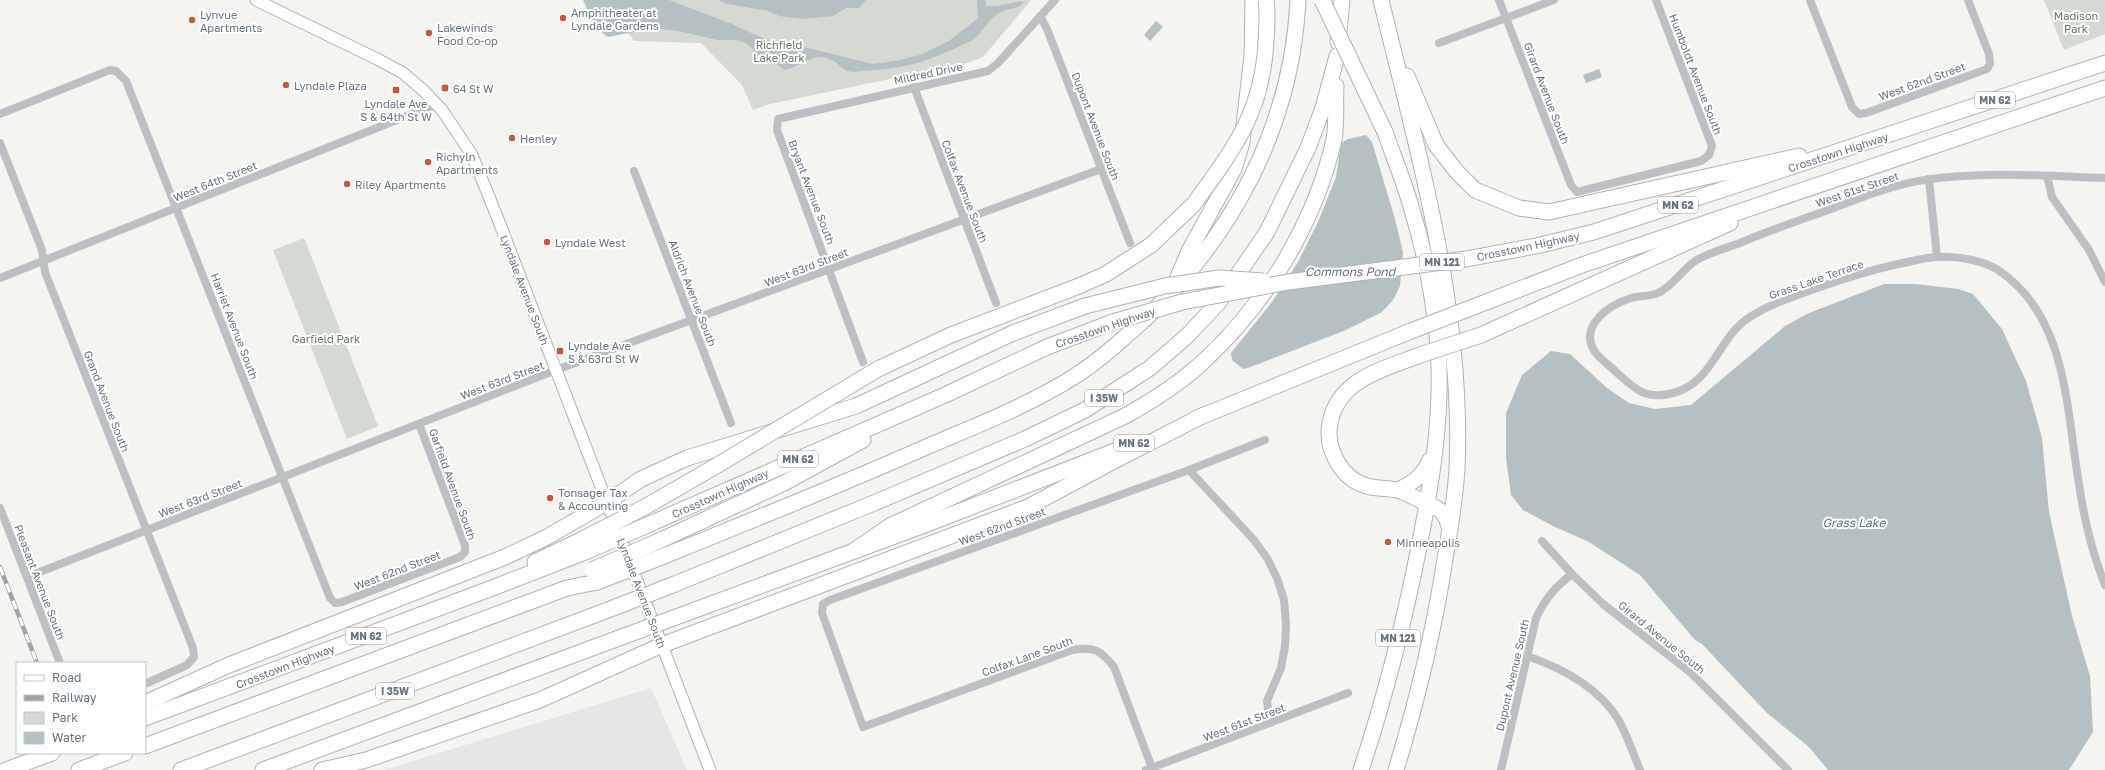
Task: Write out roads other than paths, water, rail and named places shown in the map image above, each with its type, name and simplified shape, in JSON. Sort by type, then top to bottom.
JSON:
[{"type":"highway","points":[[1171,294],[1189,251],[1234,168],[1242,142],[1252,56],[1253,0]]},
{"type":"highway","points":[[583,546],[645,507],[878,369],[951,335],[1079,286],[1106,274],[1151,245],[1193,205],[1232,151],[1253,111],[1265,64],[1268,10],[1266,0]]},
{"type":"highway","points":[[595,576],[664,556],[860,476],[1019,407],[1075,376],[1124,339],[1171,294],[1197,264],[1219,233],[1256,169],[1272,131],[1290,69],[1298,0]]},
{"type":"highway","name":"MN 121","points":[[1322,0],[1385,132],[1412,210],[1431,294],[1438,345],[1440,396],[1427,504],[1413,576],[1389,676],[1361,770]]},
{"type":"highway","name":"I 35W","points":[[181,770],[608,610],[874,503],[1025,439],[1085,410],[1150,368],[1187,336],[1219,302],[1267,232],[1308,148],[1323,108],[1337,56],[1342,0]]},
{"type":"highway","points":[[1382,0],[1404,67],[1436,145],[1456,172],[1475,190],[1519,208],[1549,212],[1885,136]]},
{"type":"highway","name":"MN 121","points":[[1382,0],[1434,219],[1448,305],[1457,430],[1457,471],[1450,531],[1429,647],[1396,770]]},
{"type":"highway","points":[[855,550],[890,526],[1125,416],[1161,396],[1206,360],[1243,321],[1285,262],[1315,200],[1334,139],[1337,56]]},
{"type":"highway","name":"Crosstown Highway","points":[[146,718],[487,590],[583,546],[652,523],[945,395],[1047,347],[1113,322],[1182,302],[1288,282],[1466,259],[1536,246],[1594,232],[2105,63]]},
{"type":"highway","name":"MN 62","points":[[263,770],[855,550],[1204,416],[1411,331],[1582,265],[2105,88]]},
{"type":"highway","points":[[1450,531],[1448,520],[1441,510],[1398,490],[1365,486],[1349,476],[1338,463],[1329,437],[1329,427],[1334,408],[1340,398],[1356,382],[1366,375],[1481,335],[1811,187]]},
{"type":"highway","points":[[146,703],[229,665],[506,557],[547,537],[606,503],[641,479],[687,458],[856,406],[1013,333],[1085,306],[1166,286],[1219,278],[1288,282]]},
{"type":"highway","points":[[146,746],[567,588],[595,576],[659,541],[784,483],[945,395]]},
{"type":"highway","points":[[322,770],[366,760],[540,700],[662,645],[1028,507],[1112,462],[1204,416]]},
{"type":"highway","points":[[1398,490],[1421,476],[1427,467],[1434,449]]},
{"type":"highway","points":[[4,770],[32,754]]},
{"type":"highway","points":[[4,770],[49,754]]},
{"type":"highway","points":[[79,770],[122,754]]},
{"type":"main road","name":"Lyndale Avenue South","points":[[256,0],[403,73],[437,104],[458,132],[481,175],[710,770]]},
{"type":"street","name":"Mildred Drive","points":[[778,119],[988,71],[998,63],[1055,0]]},
{"type":"street","name":"Girard Avenue South","points":[[1499,0],[1571,185],[1577,192]]},
{"type":"street","points":[[1439,43],[1554,0]]},
{"type":"street","name":"Humboldt Avenue South","points":[[1577,192],[1701,161],[1709,155],[1712,146],[1656,0]]},
{"type":"street","name":"West 62nd Street","points":[[1810,0],[1852,107],[1859,114],[1866,113],[1983,71],[1990,64],[1989,54],[1968,0]]},
{"type":"street","name":"Dupont Avenue South","points":[[1040,16],[1053,43],[1130,243]]},
{"type":"street","name":"Harriet Avenue South","points":[[0,114],[103,72],[116,71],[126,82],[330,598],[335,603]]},
{"type":"street","name":"Colfax Avenue South","points":[[914,87],[996,303]]},
{"type":"street","name":"West 64th Street","points":[[0,278],[437,104]]},
{"type":"street","name":"Bryant Avenue South","points":[[778,119],[777,130],[863,362]]},
{"type":"street","name":"Grand Avenue South","points":[[0,143],[42,250],[42,261],[193,648],[194,658],[187,664],[146,684]]},
{"type":"street","name":"West 63rd Street","points":[[26,578],[556,370],[1101,169]]},
{"type":"street","name":"Aldrich Avenue South","points":[[634,171],[731,423]]},
{"type":"street","name":"West 61st Street","points":[[1660,293],[1695,261],[1884,189],[1929,179],[1998,175],[2105,178]]},
{"type":"street","points":[[2047,176],[2052,197],[2089,250],[2105,282]]},
{"type":"street","points":[[1929,179],[1937,256]]},
{"type":"street","name":"Grass Lake Terrace","points":[[1660,293],[1629,298],[1599,316],[1591,329],[1590,342],[1596,354],[1636,390],[1656,396],[1678,392],[1698,382],[1712,365],[1726,341],[1745,320],[1772,305],[1835,282],[1892,266],[1937,256],[1960,258],[1994,267],[2020,286],[2045,325],[2061,366],[2070,417],[2078,483],[2092,552],[2105,585]]},
{"type":"street","name":"Garfield Avenue South","points":[[419,424],[465,545],[465,552]]},
{"type":"street","name":"West 62nd Street","points":[[863,728],[822,613],[823,604],[830,600],[1189,470],[1265,440]]},
{"type":"street","points":[[1189,470],[1254,540],[1267,558],[1277,578],[1284,600],[1286,624],[1285,646],[1281,668],[1267,701],[1270,724]]},
{"type":"street","name":"Pleasant Avenue South","points":[[0,508],[60,662]]},
{"type":"street","name":"Girard Avenue South","points":[[1542,541],[1572,574],[1603,604],[1690,672],[1788,770]]},
{"type":"street","name":"West 62nd Street","points":[[335,603],[342,602],[453,560],[460,557],[465,552]]},
{"type":"street","name":"Dupont Avenue South","points":[[1501,770],[1536,618],[1544,601],[1556,586],[1572,574]]},
{"type":"street","name":"Colfax Lane South","points":[[863,728],[1072,650],[1086,647],[1097,651],[1107,658],[1114,667],[1149,769]]},
{"type":"street","points":[[1527,656],[1551,664],[1593,690],[1618,720],[1640,770]]},
{"type":"street","name":"West 61st Street","points":[[1149,769],[1348,693]]},
{"type":"water","points":[[583,0],[669,0],[732,24],[767,40],[800,46],[873,64],[920,55],[949,41],[978,18],[977,0],[985,0],[986,6],[1024,2],[1016,8],[1002,11],[995,16],[979,35],[971,41],[943,54],[907,66],[853,72],[844,69],[826,57],[814,58],[784,70],[773,61],[760,56],[746,43],[735,40],[717,40],[679,31],[654,28],[608,37],[596,28]]},
{"type":"water","points":[[718,0],[866,0],[859,8],[846,8],[833,16],[803,19],[779,16],[769,11],[728,4]]},
{"type":"water","points":[[1156,21],[1163,27],[1150,41],[1144,35]]},
{"type":"water","points":[[1599,69],[1602,77],[1586,83],[1583,75]]},
{"type":"water","name":"Commons Pond","points":[[1366,135],[1372,142],[1395,219],[1403,252],[1400,286],[1393,300],[1382,312],[1346,330],[1243,369],[1232,360],[1231,353],[1272,302],[1298,262],[1318,222],[1336,177],[1341,143],[1348,139]]},
{"type":"water","name":"Grass Lake","points":[[1884,284],[1916,284],[1958,289],[1973,294],[2002,329],[2026,381],[2042,438],[2049,512],[2072,616],[2090,676],[2093,732],[2069,770],[1828,770],[1809,747],[1767,713],[1702,644],[1695,640],[1640,575],[1589,542],[1553,526],[1523,510],[1511,495],[1506,458],[1506,413],[1522,375],[1551,351],[1570,354],[1607,388],[1629,403],[1655,409],[1691,405],[1785,326],[1809,313]]},
{"type":"railway","points":[[0,567],[37,662]]},
{"type":"place","name":"Amphitheater at Lyndale Gardens","points":[[563,18]]},
{"type":"place","name":"Lynvue Apartments","points":[[192,20]]},
{"type":"place","name":"Lakewinds Food Co-op","points":[[429,33]]},
{"type":"place","name":"Lyndale Plaza","points":[[286,85]]},
{"type":"place","name":"64 St W","points":[[445,88]]},
{"type":"place","name":"Lyndale Ave S & 64th St W","points":[[396,90]]},
{"type":"place","name":"Henley","points":[[512,138]]},
{"type":"place","name":"Richyln Apartments","points":[[428,162]]},
{"type":"place","name":"Riley Apartments","points":[[347,184]]},
{"type":"place","name":"Lyndale West","points":[[547,242]]},
{"type":"place","name":"Lyndale Ave S & 63rd St W","points":[[560,351]]},
{"type":"place","name":"Tonsager Tax & Accounting","points":[[550,498]]},
{"type":"place","name":"Minneapolis","points":[[1388,542]]},
{"type":"park label","name":"Madison Park","points":[[2076,21]]},
{"type":"park label","name":"Richfield Lake Park","points":[[779,50]]},
{"type":"park label","name":"Garfield Park","points":[[326,338]]}]
